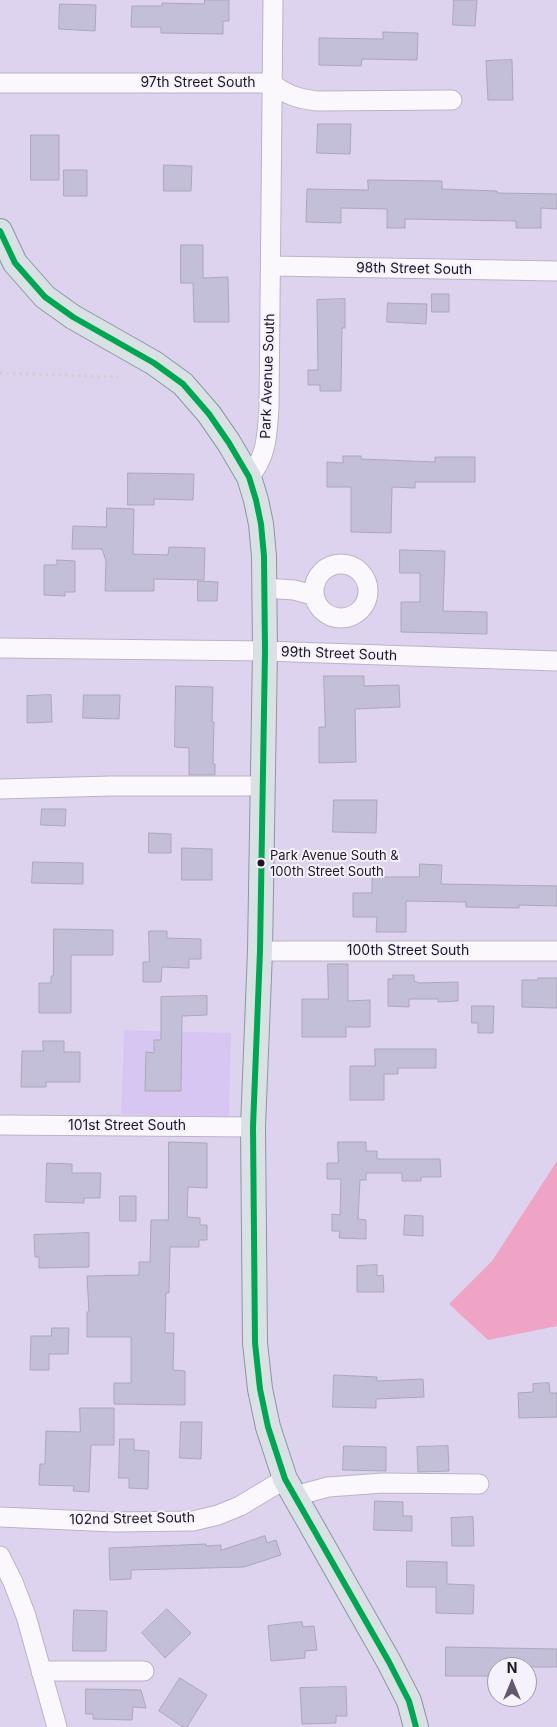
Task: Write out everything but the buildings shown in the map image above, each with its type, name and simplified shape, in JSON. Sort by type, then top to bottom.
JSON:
[{"type":"main road","points":[[1,245],[45,298],[73,317],[146,358],[183,384],[209,414],[230,443],[249,478],[261,524],[265,651],[260,951],[253,1127],[255,1343],[257,1371],[268,1427],[290,1488],[389,1662],[409,1701],[416,1727]]},
{"type":"street","name":"Park Avenue South","points":[[249,478],[258,468],[264,453],[269,408],[273,0]]},
{"type":"street","name":"97th Street South","points":[[0,83],[271,83],[299,99],[317,101],[452,100]]},
{"type":"street","name":"98th Street South","points":[[271,266],[557,271]]},
{"type":"street","points":[[264,588],[294,590],[313,594]]},
{"type":"street","name":"99th Street South","points":[[0,648],[265,651],[557,661]]},
{"type":"street","points":[[0,790],[112,786],[263,786]]},
{"type":"street","name":"100th Street South","points":[[260,951],[557,951]]},
{"type":"street","name":"101st Street South","points":[[0,1125],[253,1127]]},
{"type":"street","name":"102nd Street South","points":[[0,1517],[114,1522],[193,1520],[218,1516],[290,1488],[383,1483],[479,1484]]},
{"type":"street","points":[[0,1556],[16,1590],[57,1727]]},
{"type":"street","points":[[41,1671],[144,1671]]},
{"type":"path","points":[[0,373],[118,377]]},
{"type":"shaded area","points":[[124,1030],[231,1033],[229,1117],[121,1114]]},
{"type":"shaded area","points":[[557,1161],[557,1326],[488,1340],[449,1304],[492,1261]]},
{"type":"transit line","points":[[0,231],[15,263],[45,297],[73,317],[154,363],[183,384],[209,414],[229,443],[249,477],[256,500],[261,524],[264,556],[265,651],[260,951],[253,1127],[255,1343],[260,1389],[268,1427],[285,1479],[389,1662],[409,1701],[416,1727]]},
{"type":"place","name":"Park Avenue South & 100th Street South","points":[[261,863]]}]
